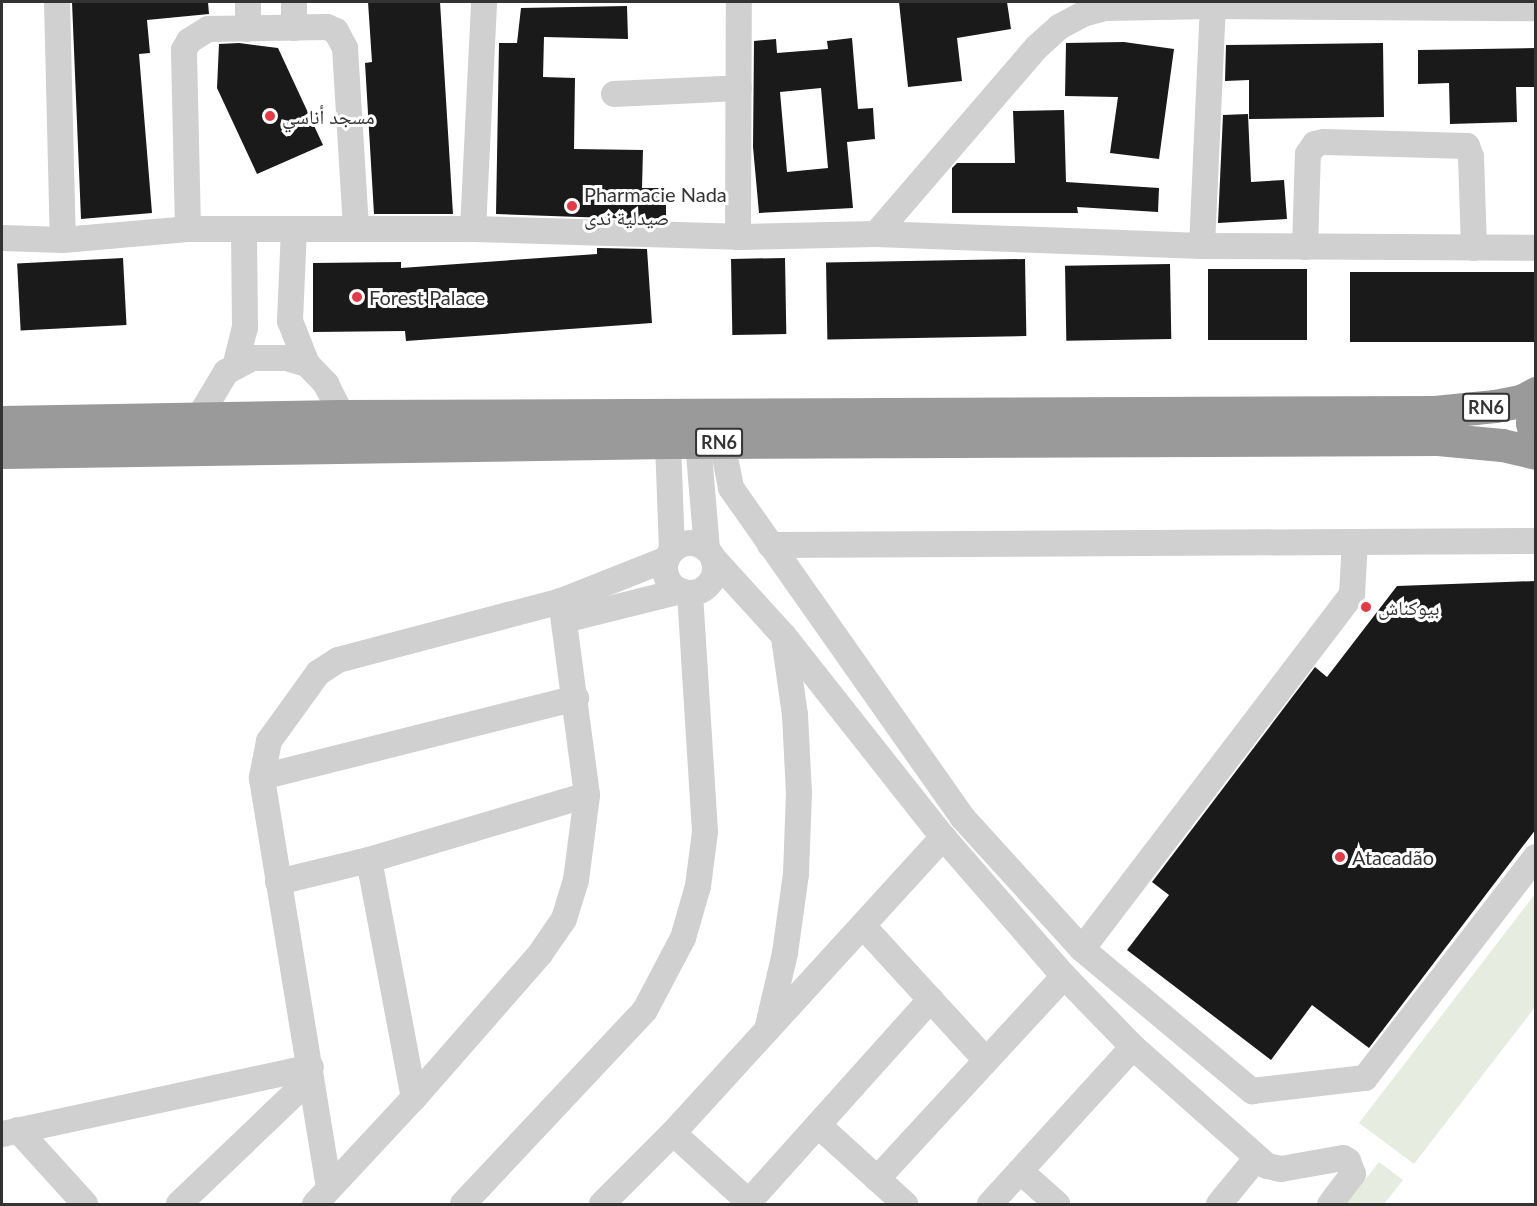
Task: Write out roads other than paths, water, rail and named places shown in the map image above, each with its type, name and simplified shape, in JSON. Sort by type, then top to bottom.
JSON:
[{"type":"highway","name":"RN6","points":[[2,422],[342,416],[1435,412],[1495,406],[1521,401],[1536,393]]},
{"type":"highway","name":"RN6","points":[[1536,404],[1532,423],[1536,440]]},
{"type":"highway","name":"RN6","points":[[2,452],[696,442],[1437,439],[1502,445],[1536,453]]},
{"type":"street","points":[[57,2],[63,240]]},
{"type":"street","points":[[248,2],[248,28]]},
{"type":"street","points":[[294,2],[294,28]]},
{"type":"street","points":[[473,229],[484,2]]},
{"type":"street","points":[[738,237],[739,2]]},
{"type":"street","points":[[876,234],[1037,47],[1059,27],[1083,14],[1105,8],[1213,6],[1536,8]]},
{"type":"street","points":[[1202,246],[1213,6]]},
{"type":"street","points":[[188,229],[184,50],[197,33],[208,29],[327,27],[343,38],[356,229]]},
{"type":"street","points":[[614,94],[739,88]]},
{"type":"street","points":[[1305,247],[1308,154],[1315,144],[1324,142],[1467,146],[1471,157],[1474,248]]},
{"type":"street","points":[[2,238],[63,240],[188,229],[473,229],[738,237],[876,234],[1202,246],[1536,248]]},
{"type":"street","points":[[294,229],[290,321],[307,364],[326,384],[342,416]]},
{"type":"street","points":[[236,363],[245,328],[244,230]]},
{"type":"street","points":[[198,419],[214,386],[236,363],[252,358],[287,358],[307,364]]},
{"type":"street","points":[[696,442],[731,488],[962,817],[1082,949],[1252,1091],[1365,1078],[1536,857]]},
{"type":"street","points":[[322,1196],[311,1073],[262,777],[269,741],[327,666],[352,654],[563,610],[700,591],[713,577],[696,442]]},
{"type":"street","points":[[463,1204],[645,1010],[683,938],[698,886],[705,832],[686,592],[667,578],[669,555],[696,442]]},
{"type":"street","points":[[770,545],[1536,541]]},
{"type":"street","points":[[1082,949],[1352,594],[1355,542]]},
{"type":"street","points":[[563,610],[690,543],[710,554],[784,636],[943,837],[1064,976],[1133,1047],[1256,1159],[1274,1169],[1343,1158],[1348,1161],[1353,1174],[1330,1204]]},
{"type":"street","points":[[322,1196],[414,1098],[540,954],[564,919],[576,880],[587,795],[563,610]]},
{"type":"street","points":[[767,1030],[785,953],[796,874],[799,794],[795,715],[784,636]]},
{"type":"street","points":[[262,777],[576,698]]},
{"type":"street","points":[[278,882],[369,860],[587,795]]},
{"type":"street","points":[[602,1204],[673,1133],[864,927],[943,837]]},
{"type":"street","points":[[369,860],[414,1098]]},
{"type":"street","points":[[864,927],[986,1060]]},
{"type":"street","points":[[877,1179],[1064,976]]},
{"type":"street","points":[[673,1133],[749,1204],[932,999]]},
{"type":"street","points":[[990,1204],[1133,1047]]},
{"type":"street","points":[[10,1132],[311,1073]]},
{"type":"street","points":[[179,1204],[311,1073]]},
{"type":"street","points":[[818,1125],[906,1204]]},
{"type":"street","points":[[10,1132],[85,1204]]},
{"type":"street","points":[[1219,1204],[1256,1159]]},
{"type":"street","points":[[1020,1171],[1057,1204]]},
{"type":"place","name":"مسجد أناسي","points":[[270,116]]},
{"type":"place","name":"Pharmacie Nada صيدلية ندى","points":[[572,206]]},
{"type":"place","name":"Forest Palace","points":[[357,297]]},
{"type":"place","name":"بيوكناش","points":[[1366,607]]},
{"type":"place","name":"Atacadão","points":[[1340,857]]}]
